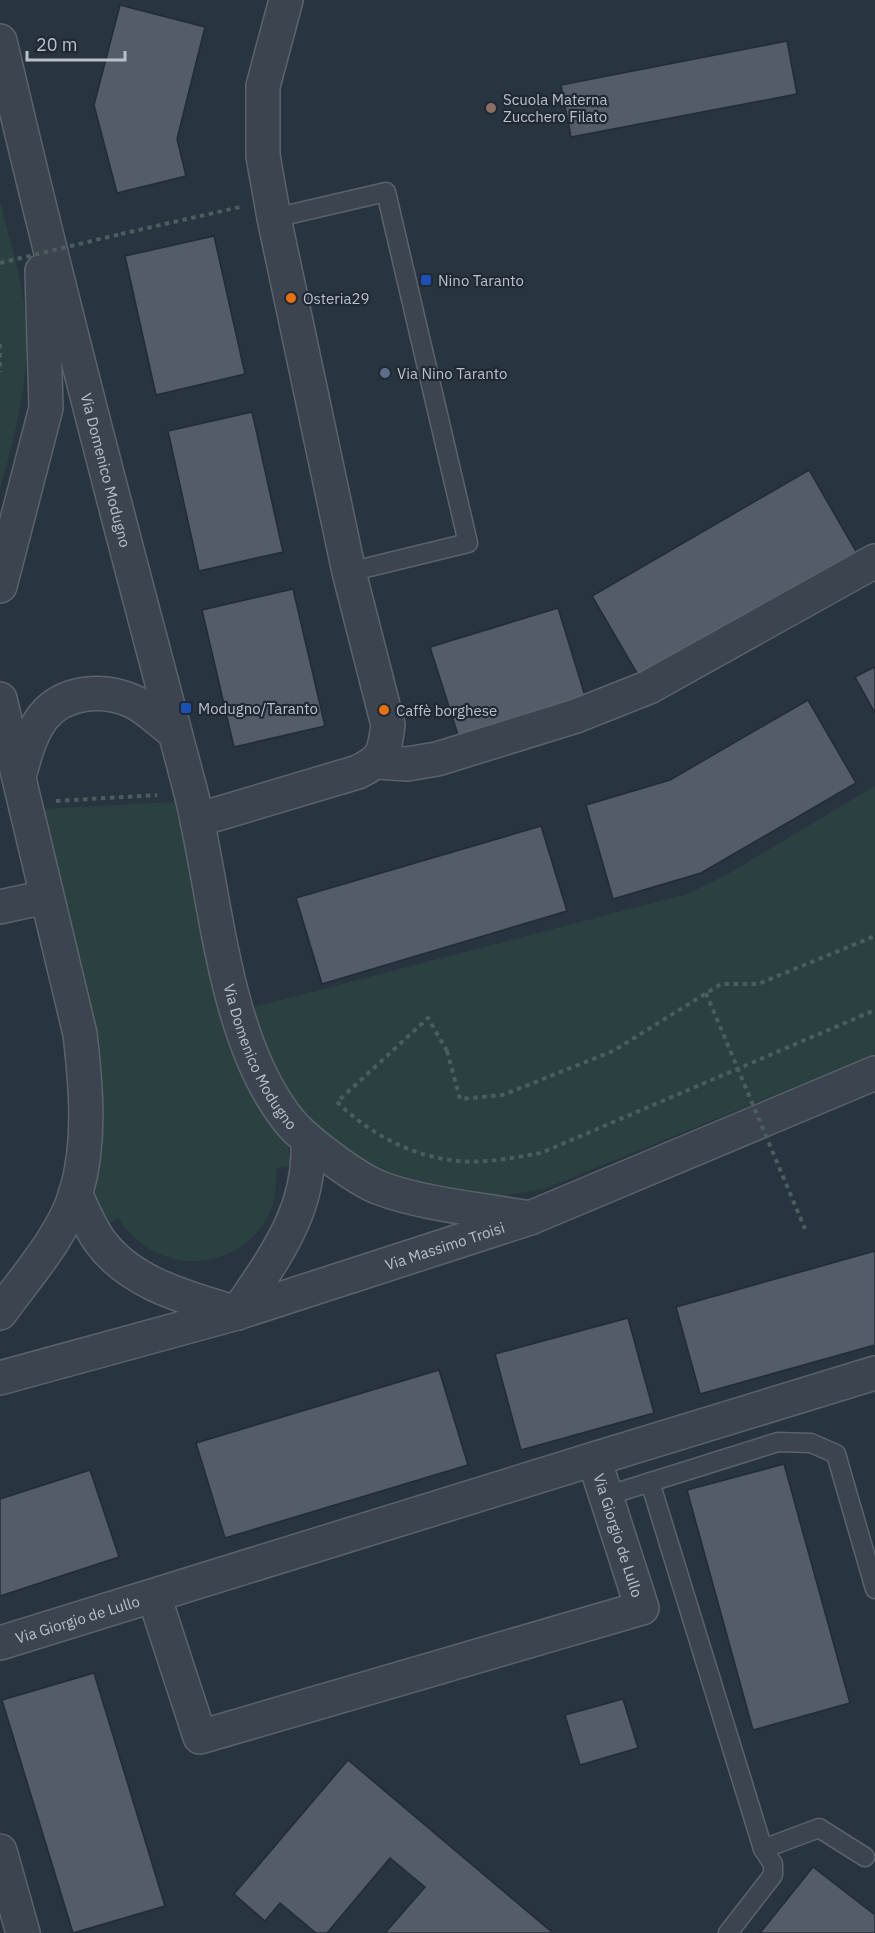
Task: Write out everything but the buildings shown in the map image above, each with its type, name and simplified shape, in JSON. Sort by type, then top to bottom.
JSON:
[{"type":"street","points":[[286,0],[263,86],[263,156],[272,209],[349,572],[388,725],[385,749],[378,762]]},
{"type":"street","name":"Via Domenico Modugno","points":[[0,41],[39,209],[189,787],[238,1021],[264,1082],[286,1118],[308,1142],[378,1188],[530,1218]]},
{"type":"street","name":"Via Domenico Modugno","points":[[0,586],[46,408],[39,209]]},
{"type":"street","points":[[197,820],[358,772],[378,762],[407,764],[437,759],[576,716],[649,687],[875,561]]},
{"type":"street","points":[[22,791],[32,735],[44,716],[60,702],[84,694],[106,693],[134,701],[173,730]]},
{"type":"street","points":[[0,699],[80,1034],[86,1086],[84,1149],[75,1194],[50,1245],[0,1313]]},
{"type":"street","points":[[0,907],[46,897]]},
{"type":"street","name":"Via Massimo Troisi","points":[[0,1378],[237,1313],[530,1218],[875,1073]]},
{"type":"street","points":[[75,1194],[98,1239],[118,1262],[179,1295],[237,1313],[281,1248],[300,1208],[309,1164],[308,1142]]},
{"type":"street","points":[[594,1459],[875,1373]]},
{"type":"street","name":"Via Giorgio de Lullo","points":[[0,1643],[594,1459],[642,1608],[200,1737],[154,1596]]},
{"type":"street","points":[[0,1851],[23,1933]]},
{"type":"lane","points":[[272,209],[386,192],[468,543],[349,572]]},
{"type":"lane","points":[[606,1496],[778,1442],[811,1443],[836,1454],[875,1589]]},
{"type":"lane","points":[[650,1482],[763,1849],[773,1864],[773,1875],[728,1933]]},
{"type":"lane","points":[[763,1849],[819,1828],[866,1857]]},
{"type":"path","points":[[0,264],[121,234],[272,209]]},
{"type":"path","points":[[0,344],[0,372]]},
{"type":"path","points":[[22,791],[167,794],[189,787]]},
{"type":"path","points":[[445,1044],[460,1099],[503,1095],[613,1051],[721,984],[758,984],[875,936]]},
{"type":"path","points":[[706,993],[805,1229]]},
{"type":"path","points":[[447,1051],[428,1018],[337,1102],[359,1123],[391,1141],[433,1158],[484,1162],[541,1153],[875,1010]]},
{"type":"green space","points":[[0,200],[22,290],[27,350],[22,398],[0,490]]},
{"type":"green space","points":[[875,786],[875,1054],[544,1189],[494,1197],[432,1193],[351,1159],[304,1116],[269,1066],[254,1007],[687,894],[726,875]]},
{"type":"green space","points":[[174,802],[233,1053],[287,1142],[291,1166],[277,1168],[272,1206],[267,1218],[252,1237],[234,1251],[214,1259],[193,1261],[172,1258],[151,1250],[133,1236],[118,1218],[107,1225],[100,1215],[94,1194],[42,809]]},
{"type":"place","name":"Scuola Materna Zucchero Filato","points":[[491,108]]},
{"type":"place","name":"Nino Taranto","points":[[426,280]]},
{"type":"place","name":"Osteria29","points":[[291,298]]},
{"type":"place","name":"Via Nino Taranto","points":[[385,373]]},
{"type":"place","name":"Modugno/Taranto","points":[[186,708]]},
{"type":"place","name":"Caffè borghese","points":[[384,710]]}]
